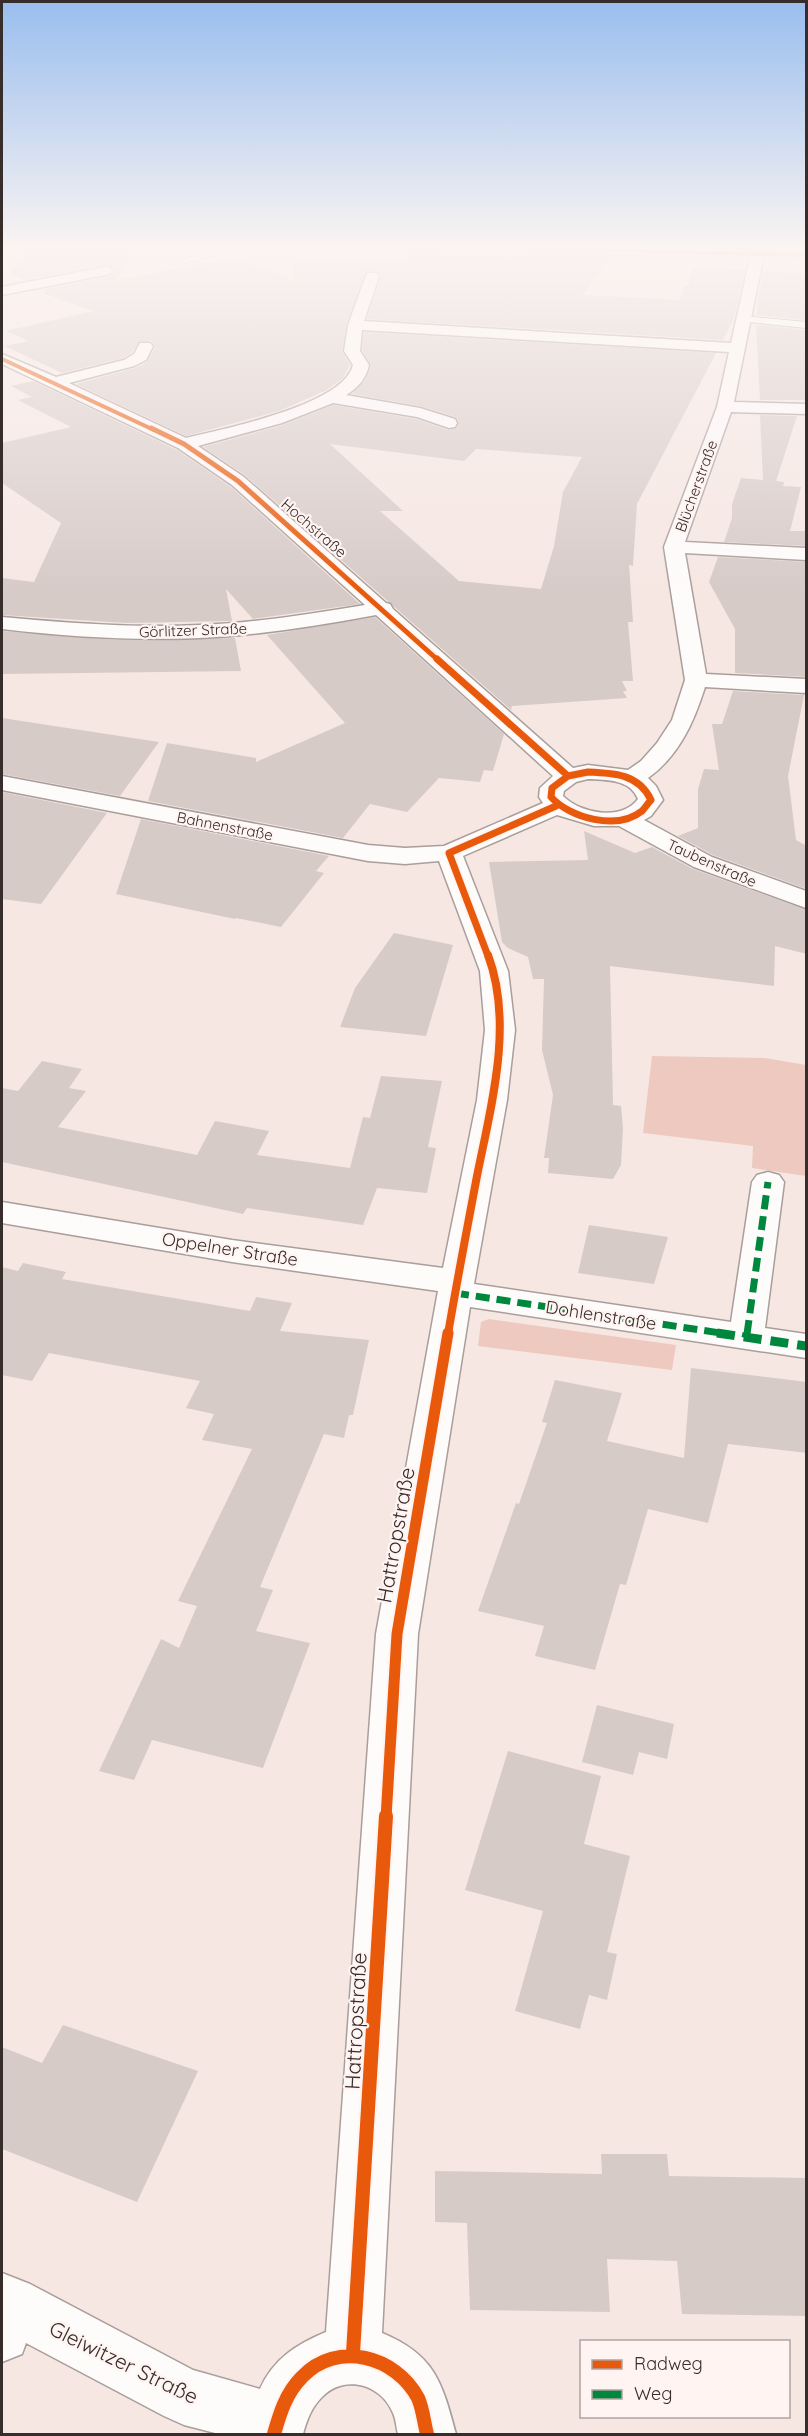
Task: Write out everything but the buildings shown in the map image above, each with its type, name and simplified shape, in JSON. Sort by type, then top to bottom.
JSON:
[{"type":"street","name":"Hochstraße","points":[[8,362],[183,444],[238,481],[383,609],[562,791]]},
{"type":"street","points":[[54,382],[132,362]]},
{"type":"street","points":[[183,444],[265,423],[333,398],[357,378],[361,365],[359,362]]},
{"type":"street","name":"Blücherstraße","points":[[632,778],[649,766],[666,747],[682,720],[696,680],[674,547],[725,408],[734,362]]},
{"type":"street","points":[[333,398],[420,413],[449,423]]},
{"type":"street","points":[[725,408],[807,410]]},
{"type":"street","points":[[674,547],[807,554]]},
{"type":"street","name":"Görlitzer Straße","points":[[2,623],[125,632],[226,630],[290,624],[383,609]]},
{"type":"street","points":[[696,680],[807,686]]},
{"type":"street","points":[[450,852],[562,791],[600,772],[632,778],[648,789],[651,800],[641,811],[622,818],[594,819],[572,814],[562,791]]},
{"type":"street","name":"Bahnenstraße","points":[[2,783],[368,853],[405,856],[450,852]]},
{"type":"street","name":"Taubenstraße","points":[[622,818],[703,862],[807,900]]},
{"type":"street","name":"Hattropstraße","points":[[353,2353],[397,1634],[492,1100],[500,1030],[494,972],[450,852]]},
{"type":"street","points":[[746,1338],[768,1182]]},
{"type":"street","name":"Oppelner Straße","points":[[2,1212],[457,1287]]},
{"type":"street","name":"Dohlenstraße","points":[[457,1287],[746,1338],[807,1346]]},
{"type":"street","name":"Gleiwitzer Straße","points":[[4,2313],[184,2396],[275,2428]]},
{"type":"street","points":[[275,2428],[286,2394],[304,2372],[327,2358],[353,2353],[377,2358],[399,2371],[416,2392],[425,2418],[427,2434]]},
{"type":"shaded area","points":[[652,1056],[765,1058],[806,1065],[806,1176],[752,1168],[753,1146],[643,1133]]},
{"type":"shaded area","points":[[489,1319],[676,1345],[672,1370],[478,1346],[481,1322]]},
{"type":"marked path","points":[[746,1338],[768,1182]]},
{"type":"marked path","points":[[455,1293],[806,1346]]},
{"type":"cycle path","points":[[8,362],[184,444],[238,481],[568,776]]},
{"type":"cycle path","points":[[588,772],[625,776],[641,784],[651,800],[642,811],[632,816],[607,820],[580,816],[558,805],[551,797],[552,788],[568,776],[588,772]]},
{"type":"cycle path","points":[[353,2353],[397,1634],[455,1293],[492,1100],[500,1030],[494,971],[449,853],[556,806]]},
{"type":"cycle path","points":[[274,2434],[284,2400],[302,2376],[326,2361],[352,2355],[378,2360],[401,2374],[418,2399],[427,2434]]}]
